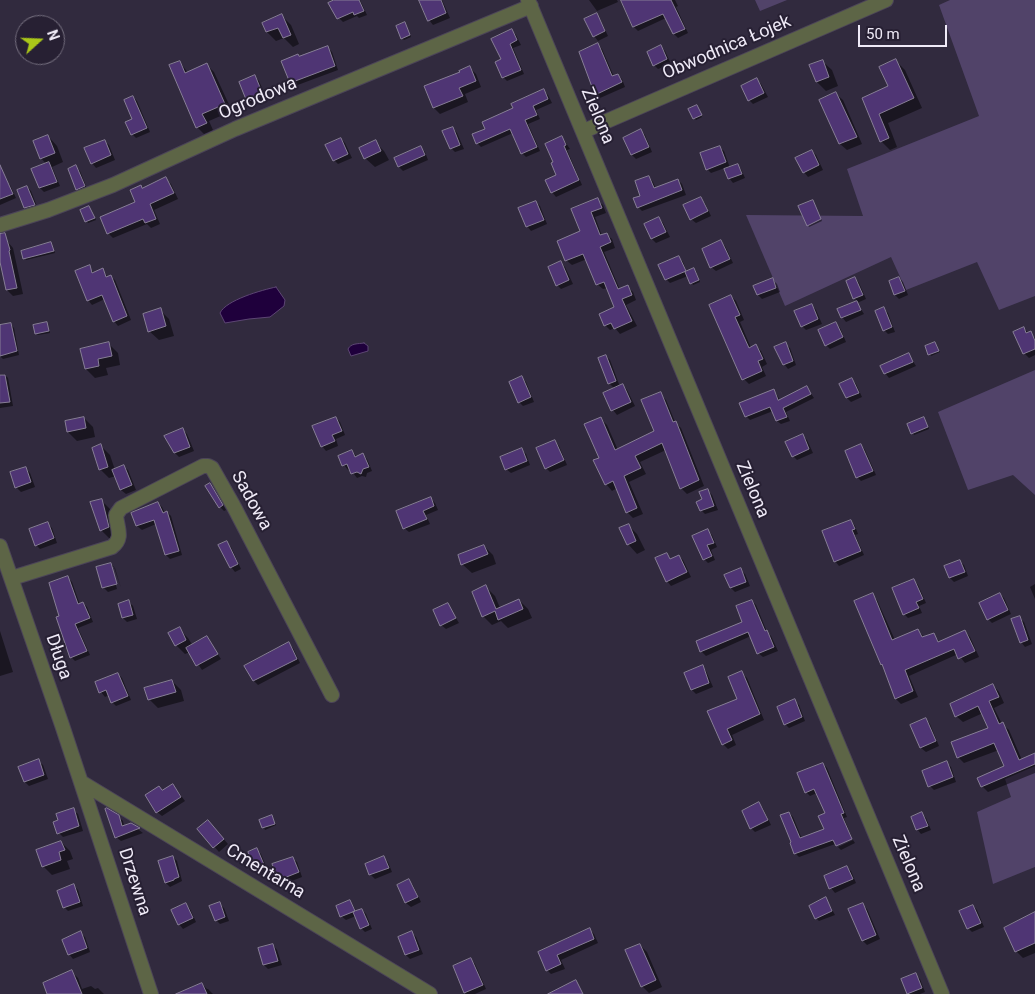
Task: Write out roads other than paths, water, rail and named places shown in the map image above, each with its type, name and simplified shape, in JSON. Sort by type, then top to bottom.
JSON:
[{"type":"street","name":"Obwodnica Łojek","points":[[584,131],[886,0]]},
{"type":"street","name":"Zielona","points":[[529,3],[584,131],[942,994]]},
{"type":"street","name":"Ogrodowa","points":[[0,225],[48,210],[113,185],[235,129],[529,3]]},
{"type":"street","name":"Sadowa","points":[[12,578],[112,547],[117,543],[119,537],[116,515],[121,508],[203,466],[208,466],[212,468],[233,505],[332,695]]},
{"type":"street","name":"Długa","points":[[0,546],[81,782]]},
{"type":"street","name":"Drzewna","points":[[81,782],[151,994]]},
{"type":"street","name":"Cmentarna","points":[[81,782],[430,994]]}]
